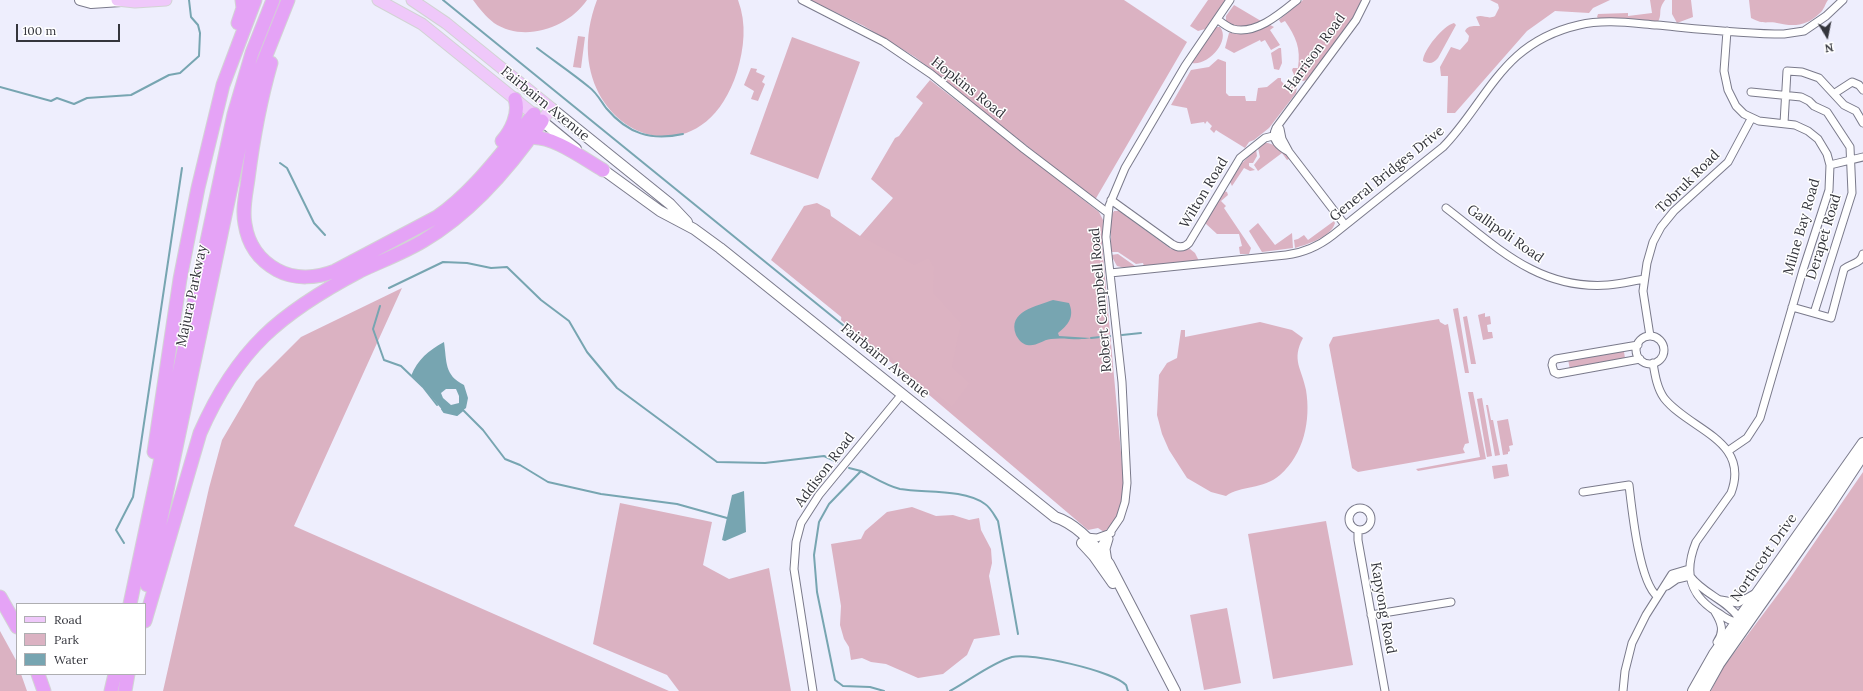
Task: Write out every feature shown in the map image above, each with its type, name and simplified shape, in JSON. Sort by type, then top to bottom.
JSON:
[{"type":"highway","points":[[223,85],[226,55],[242,13],[242,0]]},
{"type":"highway","points":[[152,496],[151,472],[180,279],[198,188],[223,85],[255,0]]},
{"type":"highway","name":"Majura Parkway","points":[[130,603],[234,114],[252,53],[273,0]]},
{"type":"highway","points":[[289,0],[284,27],[269,70],[260,106],[244,205],[247,233],[257,253],[274,268],[289,275],[308,277],[327,274],[415,231],[453,206],[538,117]]},
{"type":"highway","name":"Majura Parkway","points":[[142,603],[245,121],[261,68],[289,0]]},
{"type":"highway","points":[[453,206],[469,181],[508,134],[517,111],[515,99]]},
{"type":"highway","points":[[146,618],[200,433],[211,408],[225,384],[250,350],[290,313],[312,298],[422,241],[452,220],[484,192],[529,138],[538,117]]},
{"type":"highway","points":[[529,138],[539,138],[558,144],[603,170]]},
{"type":"highway","points":[[0,597],[16,625]]},
{"type":"highway","points":[[38,675],[44,691]]},
{"type":"highway","points":[[111,691],[115,675]]},
{"type":"highway","points":[[125,691],[128,675]]},
{"type":"main road","points":[[80,0],[91,2],[119,0],[166,0]]},
{"type":"main road","name":"Fairbairn Avenue","points":[[378,0],[422,24],[603,170],[660,211],[694,229]]},
{"type":"main road","name":"Fairbairn Avenue","points":[[412,0],[446,23],[670,204],[694,229],[766,284],[1056,517],[1063,520],[1085,537],[1135,616],[1175,691]]},
{"type":"main road","points":[[538,117],[547,106]]},
{"type":"main road","name":"Northcott Drive","points":[[1693,691],[1710,659],[1863,443]]},
{"type":"main road","name":"Northcott Drive","points":[[1704,691],[1711,676],[1827,510],[1863,455]]},
{"type":"main road","name":"Fairbairn Avenue","points":[[1056,517],[1059,523],[1109,564],[1134,608],[1135,616]]},
{"type":"main road","points":[[1739,635],[1741,628],[1739,620],[1762,603]]},
{"type":"street","name":"Hopkins Road","points":[[802,0],[868,32],[931,74],[1024,150],[1108,212]]},
{"type":"street","name":"Robert Campbell Road","points":[[1096,553],[1120,518],[1126,483],[1122,382],[1106,237],[1108,212],[1111,200],[1122,173],[1147,129],[1185,66],[1230,0]]},
{"type":"street","points":[[1217,19],[1230,28],[1247,30],[1273,18],[1297,0]]},
{"type":"street","name":"Harrison Road","points":[[1277,134],[1282,119],[1356,20],[1366,0]]},
{"type":"street","name":"General Bridges Drive","points":[[1110,273],[1290,255],[1319,244],[1442,147],[1458,132],[1501,73],[1517,56],[1532,44],[1556,32],[1578,25],[1614,22],[1777,34],[1804,31],[1826,16],[1844,0]]},
{"type":"street","name":"Milne Bay Road","points":[[1727,31],[1724,71],[1728,90],[1736,106],[1751,119],[1766,123],[1784,123],[1795,125],[1808,131],[1818,140],[1827,154],[1830,165],[1829,190],[1792,307],[1760,418],[1747,438],[1728,451]]},
{"type":"street","points":[[1784,123],[1787,71],[1802,72],[1819,78],[1844,105],[1856,111],[1863,123]]},
{"type":"street","points":[[1835,94],[1852,82],[1859,85],[1863,90]]},
{"type":"street","name":"Derapet Road","points":[[1751,92],[1801,97],[1827,112],[1850,147],[1849,160],[1852,193],[1814,313]]},
{"type":"street","name":"Tobruk Road","points":[[1650,336],[1643,294],[1648,258],[1653,242],[1661,228],[1674,211],[1728,162],[1751,119]]},
{"type":"street","points":[[1277,134],[1277,144],[1290,152],[1345,225]]},
{"type":"street","name":"Wilton Road","points":[[1111,200],[1172,244],[1180,247],[1185,246],[1189,243],[1240,158],[1265,138],[1277,134]]},
{"type":"street","points":[[1830,165],[1863,157]]},
{"type":"street","name":"Gallipoli Road","points":[[1446,208],[1512,258],[1538,274],[1553,279],[1579,284],[1607,285],[1644,279]]},
{"type":"street","points":[[1792,307],[1831,318],[1844,269],[1859,262],[1862,259],[1863,254]]},
{"type":"street","points":[[1650,336],[1660,340],[1664,348],[1660,359],[1653,363],[1645,362],[1640,359],[1637,352],[1638,345],[1642,340],[1650,336]]},
{"type":"street","points":[[1638,345],[1556,359],[1553,362],[1552,368],[1554,372],[1558,374],[1640,359]]},
{"type":"street","points":[[1653,363],[1659,389],[1665,399],[1675,409],[1706,431],[1728,451],[1736,472],[1735,484],[1726,502],[1696,542],[1692,551],[1690,572],[1694,591],[1705,604],[1714,612],[1731,621],[1739,620]]},
{"type":"street","name":"Addison Road","points":[[813,691],[794,569],[796,542],[801,524],[819,495],[902,394]]},
{"type":"street","points":[[1583,492],[1629,485],[1642,567],[1648,584],[1657,596]]},
{"type":"street","name":"Kapyong Road","points":[[1358,530],[1358,540],[1385,691]]},
{"type":"street","name":"Robert Campbell Road","points":[[1109,564],[1106,549],[1111,533]]},
{"type":"street","points":[[1085,537],[1097,538],[1111,533]]},
{"type":"street","points":[[1623,691],[1625,671],[1632,643],[1657,596],[1664,588],[1690,572]]},
{"type":"street","points":[[1690,572],[1698,584],[1739,620]]},
{"type":"street","points":[[1715,598],[1738,603],[1758,591]]},
{"type":"street","points":[[1372,615],[1451,602]]},
{"type":"street","points":[[1689,691],[1699,670],[1721,636],[1722,626],[1714,612]]},
{"type":"green space","points":[[473,0],[587,0],[579,10],[557,25],[545,30],[519,32],[506,29],[494,23],[485,15]]},
{"type":"green space","points":[[597,0],[738,0],[743,18],[743,45],[737,72],[718,110],[692,131],[663,137],[634,129],[610,110],[593,81],[588,44]]},
{"type":"green space","points":[[810,0],[1124,0],[1187,42],[1095,200],[915,57],[864,26]]},
{"type":"green space","points":[[1208,0],[1226,0],[1205,29],[1198,31],[1190,26]]},
{"type":"green space","points":[[1303,0],[1362,0],[1350,23],[1307,80],[1303,81],[1295,77],[1292,70],[1293,68],[1298,68],[1299,54],[1297,43],[1285,21],[1281,23],[1279,20]]},
{"type":"green space","points":[[1234,5],[1261,21],[1252,25],[1244,26],[1235,26],[1226,22],[1226,16]]},
{"type":"green space","points":[[1270,25],[1274,27],[1270,30],[1280,45],[1271,50],[1265,40],[1261,42],[1260,40],[1234,53],[1225,48],[1229,33],[1247,34]]},
{"type":"green space","points":[[1216,27],[1220,27],[1223,33],[1223,39],[1216,51],[1205,61],[1192,63]]},
{"type":"green space","points":[[578,36],[585,37],[581,68],[573,67]]},
{"type":"green space","points":[[792,37],[860,62],[818,179],[750,154]]},
{"type":"green space","points":[[1281,48],[1282,63],[1279,70],[1274,69],[1271,53]]},
{"type":"green space","points":[[1218,59],[1226,62],[1226,93],[1229,96],[1245,96],[1246,101],[1256,101],[1258,88],[1267,87],[1278,78],[1281,78],[1281,81],[1286,86],[1291,82],[1297,87],[1296,93],[1269,128],[1254,140],[1249,142],[1245,148],[1216,130],[1214,133],[1210,129],[1212,126],[1207,121],[1205,124],[1204,122],[1191,124],[1187,108],[1171,105],[1191,70],[1209,67]]},
{"type":"green space","points":[[751,68],[757,69],[756,72],[765,76],[762,82],[765,84],[758,101],[751,99],[754,91],[744,85]]},
{"type":"green space","points":[[930,80],[1099,212],[1103,220],[1102,244],[1124,486],[1122,499],[1116,517],[1109,528],[1104,532],[1098,528],[1088,530],[841,320],[846,271],[860,236],[893,198],[871,179],[895,138],[899,136],[923,103],[916,97]]},
{"type":"green space","points":[[1265,143],[1272,144],[1280,148],[1289,159],[1287,160],[1282,153],[1258,171],[1254,165],[1260,157],[1258,148]]},
{"type":"green space","points":[[1256,149],[1257,156],[1253,163],[1249,163],[1249,166],[1255,170],[1250,171],[1244,168],[1232,186],[1230,182],[1242,163]]},
{"type":"green space","points":[[1224,191],[1227,192],[1228,195],[1221,201],[1226,206],[1224,208],[1251,248],[1249,254],[1240,254],[1239,247],[1242,246],[1239,234],[1217,234],[1205,223]]},
{"type":"green space","points":[[1114,211],[1119,211],[1171,249],[1180,251],[1190,249],[1195,253],[1199,261],[1144,266],[1143,263],[1136,264],[1118,252],[1111,252],[1111,216]]},
{"type":"green space","points":[[1334,221],[1335,223],[1333,228],[1324,236],[1295,248],[1294,240],[1304,235],[1308,240]]},
{"type":"green space","points":[[1258,223],[1275,245],[1292,233],[1293,248],[1262,252],[1249,231]]},
{"type":"green space","points":[[1118,254],[1135,266],[1141,267],[1125,268],[1117,266],[1111,255]]},
{"type":"green space","points":[[402,288],[294,526],[669,691],[163,691],[209,488],[222,440],[256,382],[301,337]]},
{"type":"green space","points":[[1458,308],[1469,373],[1465,373],[1453,309]]},
{"type":"green space","points":[[1485,313],[1485,317],[1490,316],[1491,324],[1487,325],[1488,332],[1492,332],[1493,338],[1483,340],[1478,315]]},
{"type":"green space","points":[[1467,316],[1476,364],[1471,364],[1463,317]]},
{"type":"green space","points":[[1439,319],[1440,322],[1445,325],[1448,324],[1469,443],[1465,444],[1463,449],[1465,453],[1358,472],[1352,468],[1329,345],[1333,337]]},
{"type":"green space","points":[[1260,322],[1292,330],[1303,338],[1298,352],[1298,364],[1306,390],[1307,401],[1304,436],[1295,457],[1280,475],[1266,483],[1238,490],[1226,496],[1211,492],[1187,478],[1169,450],[1162,434],[1157,415],[1159,375],[1167,363],[1177,358],[1181,330],[1185,330],[1185,337]]},
{"type":"green space","points":[[1620,350],[1621,352],[1624,352],[1625,358],[1622,358],[1622,361],[1570,370],[1568,359]]},
{"type":"green space","points":[[1468,392],[1473,392],[1486,459],[1418,471],[1416,469],[1480,457]]},
{"type":"green space","points":[[1482,398],[1492,456],[1487,457],[1477,399]]},
{"type":"green space","points":[[1486,405],[1488,405],[1491,420],[1493,420],[1500,455],[1495,456]]},
{"type":"green space","points":[[1508,419],[1513,445],[1509,446],[1510,451],[1508,454],[1503,455],[1497,421]]},
{"type":"green space","points":[[1507,464],[1509,476],[1494,479],[1492,466]]},
{"type":"green space","points":[[620,503],[712,522],[703,565],[729,579],[769,568],[791,691],[679,691],[667,675],[593,644]]},
{"type":"green space","points":[[912,507],[936,516],[953,515],[969,520],[979,518],[981,530],[991,549],[992,563],[989,576],[1000,635],[974,639],[967,655],[943,674],[918,678],[886,664],[871,662],[862,658],[851,660],[849,647],[844,639],[840,625],[841,606],[831,544],[861,539],[865,531],[887,512]]},
{"type":"green space","points":[[1326,521],[1353,665],[1273,679],[1248,534]]},
{"type":"green space","points":[[1227,608],[1241,683],[1204,690],[1190,615]]},
{"type":"green space","points":[[0,631],[16,660],[16,675],[21,675],[27,691],[0,691]]},
{"type":"shaded area","points":[[1490,0],[1610,0],[1593,8],[1589,13],[1555,11],[1527,31],[1455,113],[1447,113],[1448,76],[1441,76],[1440,67],[1451,47],[1460,50],[1468,41],[1469,36],[1465,31],[1466,29],[1471,26],[1480,26],[1476,17],[1495,16],[1499,8],[1498,4]]},
{"type":"shaded area","points":[[1650,0],[1665,0],[1661,7],[1658,22],[1599,19],[1597,17],[1598,14],[1628,13],[1628,16],[1652,13]]},
{"type":"shaded area","points":[[1672,0],[1691,0],[1693,17],[1677,23],[1672,14]]},
{"type":"shaded area","points":[[1749,0],[1828,0],[1823,10],[1810,21],[1789,25],[1773,22],[1762,22],[1751,18]]},
{"type":"shaded area","points":[[1454,23],[1456,25],[1438,58],[1431,63],[1423,61],[1426,51],[1430,45],[1445,28]]},
{"type":"shaded area","points":[[817,203],[830,210],[831,216],[860,236],[915,265],[929,258],[934,267],[933,292],[961,323],[952,367],[970,383],[952,407],[771,260],[804,206]]},
{"type":"shaded area","points":[[1863,472],[1863,691],[1711,691],[1722,669],[1788,581]]},
{"type":"water","points":[[1053,300],[1069,303],[1071,308],[1070,320],[1058,333],[1059,336],[1091,338],[1051,339],[1030,345],[1020,341],[1016,335],[1014,327],[1016,320],[1020,315],[1032,307]]},
{"type":"water","points":[[444,342],[446,362],[450,372],[453,377],[464,385],[468,398],[466,408],[457,415],[444,412],[423,387],[411,376],[420,360]],"holes":[[[446,389],[456,389],[459,396],[459,403],[451,405],[443,398],[441,393]]]},
{"type":"water","points":[[744,491],[746,532],[725,541],[722,540],[732,495]]},
{"type":"waterway","points":[[0,87],[51,101],[57,98],[74,104],[87,98],[131,95],[169,75],[180,73],[199,56],[200,33],[198,25],[191,17],[189,0]]},
{"type":"waterway","points":[[443,0],[854,334]]},
{"type":"waterway","points":[[537,48],[592,89],[606,108],[623,124],[650,136],[661,137],[683,134]]},
{"type":"waterway","points":[[280,163],[287,168],[314,223],[325,235]]},
{"type":"waterway","points":[[124,543],[116,530],[133,497],[182,168]]},
{"type":"waterway","points":[[389,288],[443,262],[467,263],[491,268],[507,267],[541,300],[569,321],[587,352],[617,388],[717,462],[765,463],[824,456],[837,462]]},
{"type":"waterway","points":[[380,306],[373,329],[384,360],[401,366],[423,387],[437,405]]},
{"type":"waterway","points":[[1122,335],[1141,333]]},
{"type":"waterway","points":[[1091,338],[1110,336]]},
{"type":"waterway","points":[[442,409],[444,412],[457,415],[463,410],[483,430],[505,459],[520,465],[548,482],[601,494],[677,504],[727,518]]},
{"type":"waterway","points":[[849,468],[861,471]]},
{"type":"waterway","points":[[884,691],[870,687],[843,686],[835,680],[817,592],[814,555],[819,522],[829,504],[861,471],[895,488],[944,492],[966,496],[976,499],[989,508],[998,521],[1018,634]]},
{"type":"waterway","points":[[950,691],[996,663],[1012,657],[1022,656],[1053,660],[1105,674],[1126,685],[1128,691]]}]
